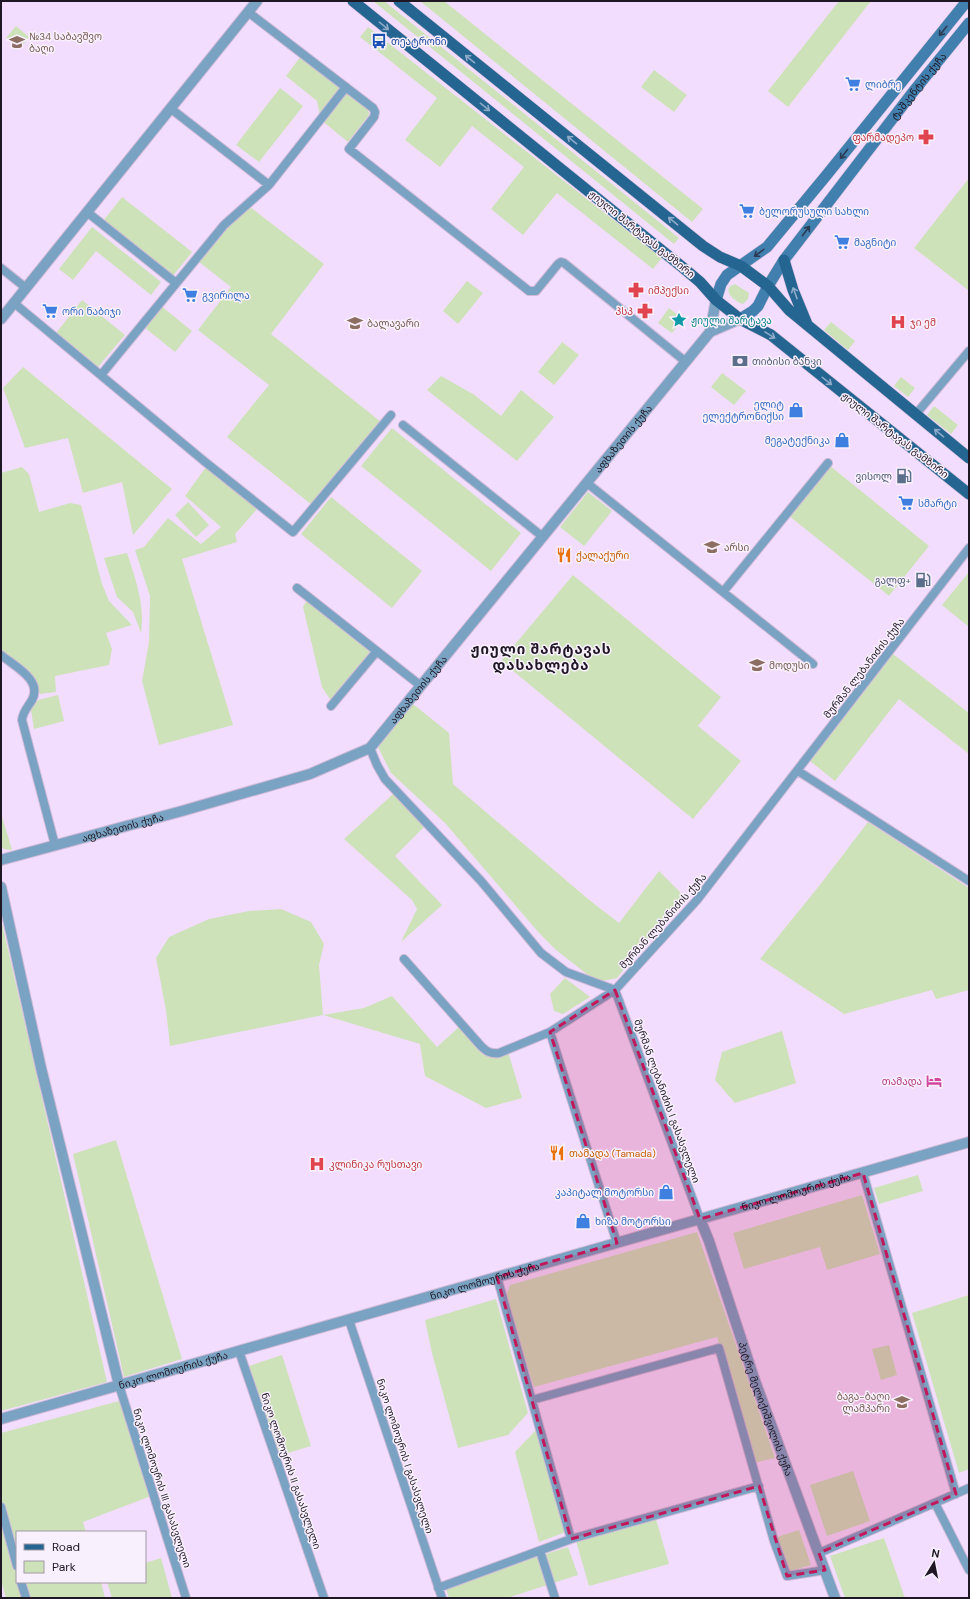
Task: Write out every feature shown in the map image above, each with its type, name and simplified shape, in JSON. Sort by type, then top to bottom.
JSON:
[{"type":"main road","name":"ჟიული შარტავას გამზირი","points":[[353,1],[682,266],[700,282],[716,300],[740,319],[771,335],[969,494]]},
{"type":"main road","points":[[399,1],[703,246],[720,257],[741,266],[768,286],[789,310],[969,458]]},
{"type":"main road","name":"ტაშკენტის ქუჩა","points":[[741,266],[767,247],[968,1]]},
{"type":"main road","name":"ტაშკენტის ქუჩა","points":[[768,286],[784,260],[913,92],[969,23]]},
{"type":"main road","points":[[784,260],[793,290],[807,325]]},
{"type":"main road","points":[[716,300],[721,284],[728,275],[741,266]]},
{"type":"main road","points":[[740,319],[758,306],[768,286]]},
{"type":"street","points":[[1,320],[257,1]]},
{"type":"street","points":[[248,12],[373,108],[375,112],[374,117],[349,149],[529,291],[536,291],[558,264],[561,262],[564,263],[686,362]]},
{"type":"street","points":[[101,375],[224,225],[269,185],[346,87]]},
{"type":"street","points":[[170,108],[269,185]]},
{"type":"street","points":[[87,212],[176,283]]},
{"type":"street","points":[[1,268],[26,288]]},
{"type":"street","name":"აფხაზეთის ქუჩა","points":[[710,332],[716,300]]},
{"type":"street","points":[[14,303],[204,461],[294,532],[391,415]]},
{"type":"street","name":"აფხაზეთის ქუჩა","points":[[1,860],[182,811],[310,774],[370,748],[710,332],[740,319]]},
{"type":"street","points":[[916,414],[969,351]]},
{"type":"street","points":[[403,425],[543,537]]},
{"type":"street","points":[[723,592],[828,463]]},
{"type":"street","points":[[587,483],[813,664]]},
{"type":"street","name":"მურმან ლებანიძის ქუჩა","points":[[404,959],[481,1046],[489,1053],[499,1053],[550,1032],[614,990],[698,900],[969,548]]},
{"type":"street","points":[[297,588],[421,686]]},
{"type":"street","points":[[331,706],[377,651]]},
{"type":"street","points":[[1,655],[30,678],[34,685],[35,691],[33,699],[23,713],[22,720],[55,845]]},
{"type":"street","points":[[370,748],[385,779],[481,881],[541,953],[566,972],[614,990]]},
{"type":"street","points":[[798,771],[969,880]]},
{"type":"street","points":[[1,887],[43,1076],[119,1385]]},
{"type":"street","name":"მურმან ლებანიძის I გასასვლელი","points":[[614,990],[700,1219]]},
{"type":"street","points":[[550,1032],[617,1243]]},
{"type":"street","name":"ნიკო ლომოურის ქუჩა","points":[[1,1419],[969,1142]]},
{"type":"street","points":[[863,1173],[956,1494]]},
{"type":"street","name":"პეტრე მელიქიშვილის ქუჩა","points":[[700,1219],[709,1241],[755,1381],[819,1553],[833,1597]]},
{"type":"street","points":[[497,1277],[571,1540]]},
{"type":"street","name":"ნიკო ლომოურის I გასასვლელი","points":[[349,1320],[442,1598]]},
{"type":"street","points":[[532,1400],[719,1348],[774,1541],[787,1576],[825,1570]]},
{"type":"street","name":"ნიკო ლომოურის II გასასვლელი","points":[[239,1351],[324,1598]]},
{"type":"street","name":"ნიკო ლომოურის III გასასვლელი","points":[[119,1385],[186,1598]]},
{"type":"street","points":[[438,1588],[571,1540],[759,1486]]},
{"type":"street","points":[[819,1553],[969,1488]]},
{"type":"street","points":[[935,1503],[969,1570]]},
{"type":"street","points":[[1,1507],[16,1562]]},
{"type":"street","points":[[540,1551],[555,1598]]},
{"type":"street","points":[[22,1583],[26,1598]]},
{"type":"highlighted area","points":[[615,990],[700,1219],[863,1173],[956,1494],[819,1553],[825,1570],[787,1576],[759,1486],[571,1539],[497,1277],[617,1243],[550,1032]]},
{"type":"green space","points":[[373,1],[384,1],[679,238],[674,244]]},
{"type":"green space","points":[[420,1],[444,1],[703,209],[692,222]]},
{"type":"green space","points":[[839,1],[871,1],[788,107],[768,91]]},
{"type":"green space","points":[[16,26],[29,37],[20,49],[6,38]]},
{"type":"green space","points":[[368,27],[662,258],[653,269],[557,193],[523,235],[491,209],[524,167],[472,126],[440,167],[405,140],[437,98],[360,37]]},
{"type":"green space","points":[[301,56],[368,107],[369,115],[348,142],[321,120],[317,101],[286,76]]},
{"type":"green space","points":[[654,70],[687,95],[674,112],[641,87]]},
{"type":"green space","points":[[280,88],[303,106],[259,162],[236,145]]},
{"type":"green space","points":[[969,178],[969,289],[968,290],[914,248]]},
{"type":"green space","points":[[122,197],[192,252],[173,276],[103,221]]},
{"type":"green space","points":[[250,207],[324,264],[271,334],[381,422],[312,505],[227,437],[269,385],[198,330],[231,287],[199,262],[227,226]]},
{"type":"green space","points":[[92,227],[161,282],[151,295],[96,251],[73,280],[59,269]]},
{"type":"green space","points":[[467,281],[483,293],[458,324],[443,311]]},
{"type":"green space","points":[[735,284],[749,293],[748,299],[743,304],[730,295],[729,289]]},
{"type":"green space","points":[[82,300],[125,335],[98,367],[56,333]]},
{"type":"green space","points":[[161,306],[192,331],[175,352],[144,327]]},
{"type":"green space","points":[[669,308],[683,319],[672,333],[658,323]]},
{"type":"green space","points":[[831,322],[855,341],[848,350],[824,330]]},
{"type":"green space","points":[[562,342],[579,355],[554,385],[538,372]]},
{"type":"green space","points":[[23,367],[172,489],[133,535],[122,482],[83,493],[68,438],[25,448],[3,388]]},
{"type":"green space","points":[[722,373],[746,391],[734,405],[711,387]]},
{"type":"green space","points":[[441,376],[473,394],[501,416],[521,390],[554,417],[517,461],[427,390]]},
{"type":"green space","points":[[901,377],[915,388],[908,397],[894,386]]},
{"type":"green space","points":[[934,406],[958,425],[951,434],[927,415]]},
{"type":"green space","points":[[392,428],[521,533],[491,571],[361,466]]},
{"type":"green space","points":[[829,465],[929,546],[889,596],[788,515]]},
{"type":"green space","points":[[22,467],[29,474],[39,512],[70,503],[81,505],[102,584],[109,601],[132,625],[106,633],[112,649],[109,665],[55,676],[56,692],[40,694],[33,677],[1,651],[1,473]]},
{"type":"green space","points":[[206,467],[258,508],[235,534],[237,542],[182,559],[233,725],[159,745],[142,681],[149,642],[150,596],[135,550],[144,547],[168,518],[201,544],[221,527],[185,496]]},
{"type":"green space","points":[[588,492],[612,511],[584,546],[560,527]]},
{"type":"green space","points":[[331,497],[422,571],[392,608],[301,534]]},
{"type":"green space","points":[[188,502],[209,525],[196,537],[175,515]]},
{"type":"green space","points":[[127,553],[141,603],[141,633],[133,612],[117,597],[104,558]]},
{"type":"green space","points":[[969,572],[969,627],[942,605]]},
{"type":"green space","points":[[573,575],[721,697],[698,726],[741,761],[693,819],[501,661]]},
{"type":"green space","points":[[307,600],[372,651],[331,701],[322,687],[303,607]]},
{"type":"green space","points":[[893,654],[969,713],[969,754],[899,699],[835,781],[810,761]]},
{"type":"green space","points":[[58,695],[64,721],[34,729],[31,710],[38,700]]},
{"type":"green space","points":[[413,704],[449,733],[453,784],[588,899],[619,923],[659,871],[683,895],[617,978],[597,982],[556,950],[539,933],[445,823],[391,773],[378,747]]},
{"type":"green space","points":[[393,794],[425,826],[395,856],[442,905],[401,942],[417,909],[412,900],[344,839]]},
{"type":"green space","points":[[1,813],[12,850],[4,849],[1,846]]},
{"type":"green space","points":[[868,822],[969,888],[969,990],[936,999],[932,990],[844,1014],[760,959]]},
{"type":"green space","points":[[281,909],[311,922],[324,944],[319,965],[323,1015],[170,1046],[166,1010],[156,958],[169,937],[209,919],[249,911]]},
{"type":"green space","points":[[1,919],[107,1382],[1,1411]]},
{"type":"green space","points":[[565,978],[590,997],[563,1014],[554,1011],[550,994]]},
{"type":"green space","points":[[392,996],[437,1047],[460,1026],[482,1054],[489,1057],[508,1052],[522,1098],[486,1108],[425,1076],[420,1044],[323,1015],[364,1008]]},
{"type":"green space","points":[[782,1031],[796,1083],[735,1103],[715,1080],[722,1052]]},
{"type":"green space","points":[[116,1140],[182,1359],[124,1377],[73,1154]]},
{"type":"green space","points":[[918,1175],[923,1191],[879,1204],[874,1188]]},
{"type":"green space","points":[[862,1195],[880,1254],[827,1270],[820,1247],[744,1269],[733,1233]]},
{"type":"green space","points":[[697,1232],[775,1458],[754,1463],[717,1337],[534,1387],[506,1296],[510,1285]]},
{"type":"green space","points":[[969,1295],[969,1469],[959,1473],[912,1313]]},
{"type":"green space","points":[[496,1299],[528,1413],[508,1435],[458,1448],[432,1353],[425,1320]]},
{"type":"green space","points":[[889,1345],[897,1375],[881,1380],[872,1349]]},
{"type":"green space","points":[[282,1355],[311,1446],[278,1456],[249,1366]]},
{"type":"green space","points":[[119,1401],[151,1496],[83,1522],[86,1531],[16,1531],[16,1583],[101,1583],[105,1598],[6,1598],[1,1580],[1,1433]]},
{"type":"green space","points":[[537,1429],[566,1532],[539,1542],[515,1452]]},
{"type":"green space","points":[[853,1471],[870,1521],[827,1536],[810,1485]]},
{"type":"green space","points":[[656,1519],[669,1564],[589,1586],[576,1541]]},
{"type":"green space","points":[[799,1530],[811,1565],[787,1572],[774,1538]]},
{"type":"green space","points":[[884,1538],[905,1598],[845,1598],[830,1556]]},
{"type":"green space","points":[[568,1547],[578,1575],[507,1598],[449,1598],[445,1586]]},
{"type":"green space","points":[[161,1558],[172,1598],[112,1598],[107,1583],[146,1583],[146,1563]]},
{"type":"place","name":"თეატრონი","points":[[379,41]]},
{"type":"place","name":"№34 საბავშვო ბაღი","points":[[17,42]]},
{"type":"place","name":"ლიბრე","points":[[853,84]]},
{"type":"place","name":"ფარმადეპო","points":[[926,137]]},
{"type":"place","name":"ბელორუსული სახლი","points":[[747,211]]},
{"type":"place","name":"მაგნიტი","points":[[842,242]]},
{"type":"place","name":"იმპექსი","points":[[636,290]]},
{"type":"place","name":"გვირილა","points":[[190,295]]},
{"type":"place","name":"ორი ნაბიჯი","points":[[50,311]]},
{"type":"place","name":"პსპ","points":[[645,311]]},
{"type":"place","name":"ჟიული შარტავა","points":[[679,320]]},
{"type":"place","name":"ჯი ემ","points":[[898,322]]},
{"type":"place","name":"ბალავარი","points":[[355,323]]},
{"type":"place","name":"თიბისი ბანკი","points":[[740,361]]},
{"type":"place","name":"ელიტ ელექტრონიქსი","points":[[796,410]]},
{"type":"place","name":"მეგატექნიკა","points":[[842,440]]},
{"type":"place","name":"ვისოლ","points":[[904,476]]},
{"type":"place","name":"სმარტი","points":[[906,503]]},
{"type":"place","name":"არსი","points":[[712,547]]},
{"type":"place","name":"ქალაქური","points":[[564,555]]},
{"type":"place","name":"გალფ+","points":[[923,580]]},
{"type":"place","name":"მოდუსი","points":[[757,665]]},
{"type":"place","name":"თამადა","points":[[934,1081]]},
{"type":"place","name":"თამადა (Tamada)","points":[[557,1153]]},
{"type":"place","name":"კლინიკა რუსთავი","points":[[317,1164]]},
{"type":"place","name":"კაპიტალ მოტორსი","points":[[666,1192]]},
{"type":"place","name":"ხიზა მოტორსი","points":[[583,1221]]},
{"type":"place","name":"ბაგა-ბაღი ლამპარი","points":[[902,1402]]},
{"type":"district","name":"ჟიული შარტავას დასახლება","points":[[541,658]]}]
